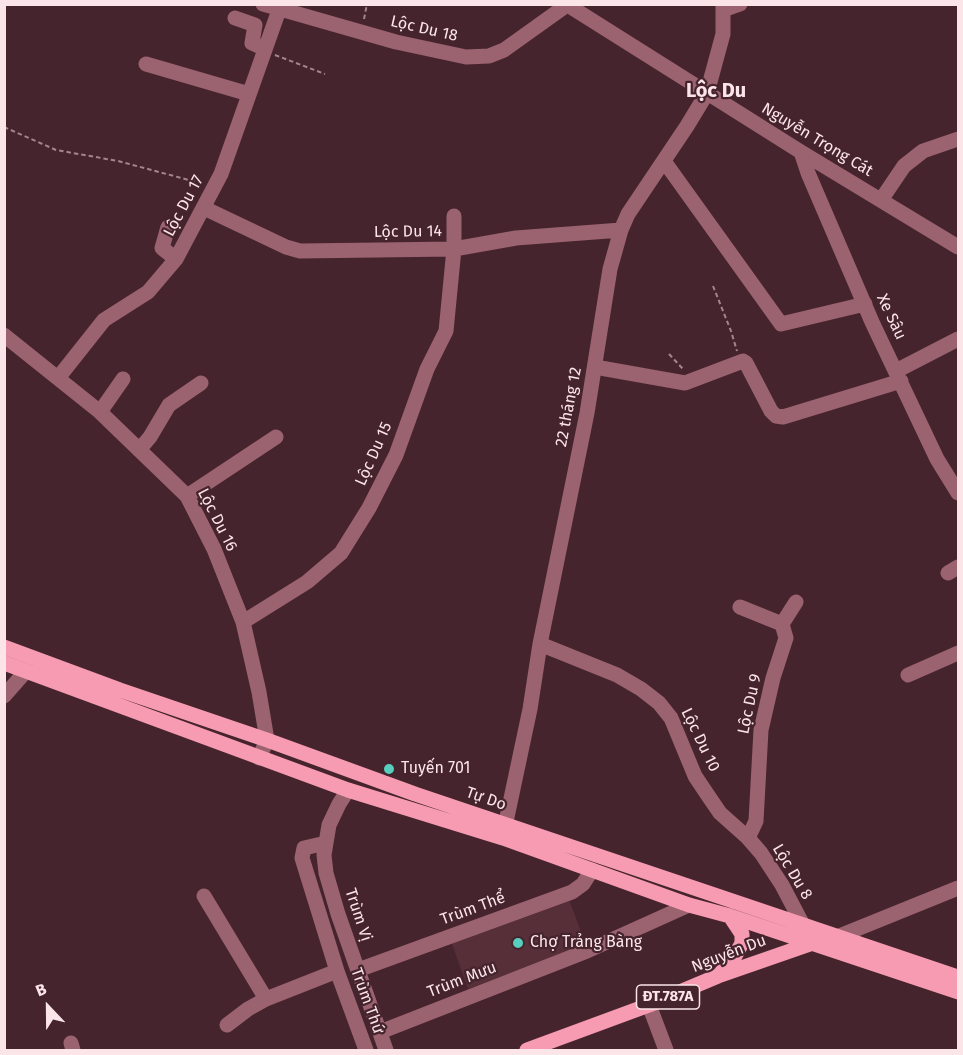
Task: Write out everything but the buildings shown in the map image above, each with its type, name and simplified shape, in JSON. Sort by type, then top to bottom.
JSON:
[{"type":"main road","name":"Tự Do","points":[[4,647],[120,690],[267,740],[504,831],[592,870],[689,905],[730,916],[958,992]]},
{"type":"main road","name":"Tự Do","points":[[4,663],[348,790],[504,831],[958,977]]},
{"type":"main road","points":[[718,976],[742,944],[742,934],[730,916]]},
{"type":"main road","name":"ĐT.787A","points":[[809,944],[837,937]]},
{"type":"main road","name":"Nguyễn Du","points":[[527,1050],[649,1005],[718,976],[809,944]]},
{"type":"street","name":"Lộc Du 18","points":[[263,4],[396,42],[466,57],[489,56],[504,50],[567,5]]},
{"type":"street","points":[[723,7],[740,4]]},
{"type":"street","name":"Nguyễn Trọng Cát","points":[[567,5],[801,152],[958,247]]},
{"type":"street","name":"22 tháng 12","points":[[504,831],[530,709],[540,644],[595,367],[610,269],[628,214],[706,93],[723,34],[723,7]]},
{"type":"street","name":"Lộc Du 17","points":[[58,378],[104,320],[148,292],[176,259],[215,187],[279,10]]},
{"type":"street","points":[[236,18],[255,25],[252,44],[264,50]]},
{"type":"street","points":[[146,64],[249,94]]},
{"type":"street","points":[[881,200],[904,166],[916,156],[923,151],[958,139]]},
{"type":"street","name":"Xe Sâu","points":[[801,152],[808,173],[898,376],[937,459],[958,493]]},
{"type":"street","points":[[664,161],[781,324],[865,304]]},
{"type":"street","name":"Lộc Du 14","points":[[204,208],[286,247],[300,251],[454,249],[516,238],[621,230]]},
{"type":"street","name":"Lộc Du 15","points":[[243,622],[307,582],[341,553],[369,508],[396,455],[427,369],[446,331],[454,249],[454,216]]},
{"type":"street","points":[[168,227],[162,248],[176,259]]},
{"type":"street","name":"Lộc Du 16","points":[[4,335],[100,412],[187,496],[214,549],[243,622],[267,740]]},
{"type":"street","points":[[595,367],[677,383],[690,382],[742,361],[747,363],[771,411],[776,416],[783,417],[898,376],[958,339]]},
{"type":"street","points":[[100,412],[123,379]]},
{"type":"street","points":[[139,450],[150,437],[169,405],[201,383]]},
{"type":"street","points":[[187,496],[276,437]]},
{"type":"street","points":[[740,607],[782,624],[796,602]]},
{"type":"street","name":"Lộc Du 9","points":[[748,838],[756,821],[761,730],[773,678],[786,638],[782,624]]},
{"type":"street","name":"Lộc Du 10","points":[[540,644],[617,675],[659,703],[672,718],[696,776],[707,794],[720,813],[748,838]]},
{"type":"street","points":[[908,675],[958,653]]},
{"type":"street","points":[[4,696],[26,671]]},
{"type":"street","points":[[259,758],[267,740]]},
{"type":"street","name":"Trùm Vị","points":[[348,790],[329,825],[324,855],[326,873],[386,1050]]},
{"type":"street","name":"Lộc Du 8","points":[[748,838],[782,885],[802,925]]},
{"type":"street","name":"Trùm Thứ","points":[[326,843],[304,848],[302,858],[337,971],[366,1050]]},
{"type":"street","name":"Trùm Thể","points":[[358,970],[572,892],[583,884],[592,870]]},
{"type":"street","points":[[837,937],[958,888]]},
{"type":"street","points":[[204,897],[266,999]]},
{"type":"street","name":"Trùm Mưu","points":[[380,1032],[587,951],[689,905]]},
{"type":"street","points":[[227,1025],[266,999],[337,971]]},
{"type":"street","points":[[649,1005],[666,1050]]},
{"type":"path","points":[[264,50],[325,74]]},
{"type":"path","points":[[4,127],[56,150],[118,161],[215,187]]},
{"type":"path","points":[[713,286],[742,361]]},
{"type":"path","points":[[669,354],[682,368],[690,382]]},
{"type":"shaded area","name":"Chợ Trảng Bàng","points":[[568,897],[586,945],[468,989],[451,941]]},
{"type":"place","name":"Tuyến 701","points":[[389,769]]},
{"type":"place","name":"Chợ Trảng Bàng","points":[[518,943]]},
{"type":"district","name":"Lộc Du","points":[[716,91]]}]
